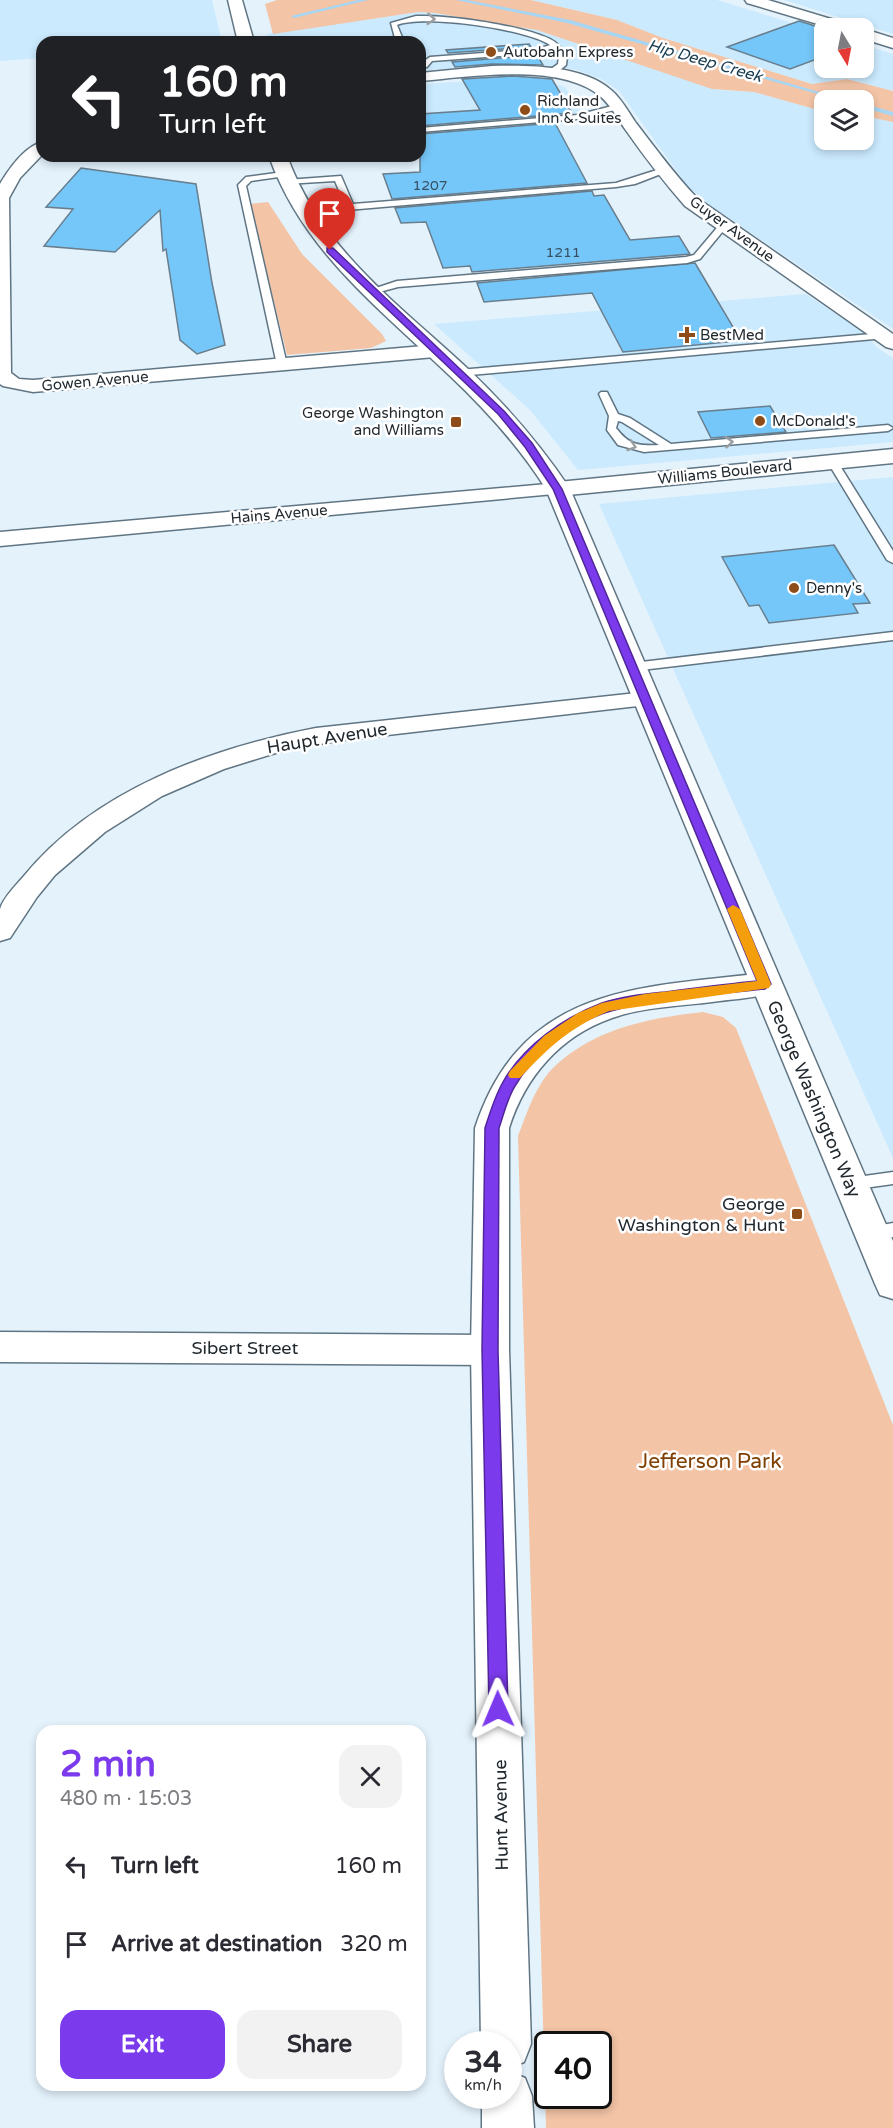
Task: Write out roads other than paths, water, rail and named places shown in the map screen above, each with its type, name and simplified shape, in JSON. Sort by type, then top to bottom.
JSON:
[{"type":"main road","points":[[235,0],[244,36]]},
{"type":"main road","points":[[752,0],[814,18]]},
{"type":"main road","points":[[874,37],[893,43]]},
{"type":"main road","name":"George Washington Way","points":[[282,171],[301,211],[320,239],[517,429],[558,489],[850,1184],[882,1231],[893,1284]]},
{"type":"main road","name":"Williams Boulevard","points":[[558,489],[893,456]]},
{"type":"main road","name":"Hunt Avenue","points":[[506,2031],[490,1350],[492,1128],[500,1103],[520,1068],[540,1047],[583,1017],[607,1006],[645,999],[765,984]]},
{"type":"main road","points":[[507,2109],[508,2128]]},
{"type":"street","name":"Guyer Avenue","points":[[426,70],[551,73],[595,86],[606,93],[663,170],[691,202],[888,339]]},
{"type":"street","name":"Gowen Avenue","points":[[36,152],[21,166],[1,198],[1,373],[3,378],[19,385],[33,386],[435,351]]},
{"type":"street","name":"Hains Avenue","points":[[0,539],[558,489]]},
{"type":"street","name":"Haupt Avenue","points":[[0,931],[45,868],[84,835],[172,779],[224,760],[279,743],[344,733],[646,699]]},
{"type":"street","name":"Sibert Street","points":[[0,1347],[490,1350]]},
{"type":"lane","points":[[397,36],[393,24],[429,18],[532,35],[551,40],[561,50],[562,65],[551,73]]},
{"type":"lane","points":[[426,66],[430,59],[539,51],[556,46]]},
{"type":"lane","points":[[426,130],[577,117],[616,107]]},
{"type":"lane","points":[[301,211],[616,185],[632,182],[663,170]]},
{"type":"lane","points":[[282,365],[242,185],[249,179],[282,171],[339,178],[350,206]]},
{"type":"lane","points":[[372,291],[398,285],[687,261],[697,257],[724,225]]},
{"type":"lane","points":[[459,373],[888,339]]},
{"type":"lane","points":[[604,394],[614,416],[611,428],[622,443],[644,449],[888,428]]},
{"type":"lane","points":[[614,416],[626,420],[671,448]]},
{"type":"lane","points":[[832,461],[893,560]]},
{"type":"lane","points":[[633,667],[893,636]]},
{"type":"lane","points":[[850,1184],[893,1178]]},
{"type":"waterway","name":"Hip Deep Creek","points":[[294,16],[365,0]]},
{"type":"waterway","name":"Hip Deep Creek","points":[[459,0],[568,21],[814,91]]},
{"type":"waterway","name":"Hip Deep Creek","points":[[874,109],[893,114]]},
{"type":"place","name":"Autobahn Express","points":[[491,52]]},
{"type":"place","name":"Richland Inn & Suites","points":[[525,110]]},
{"type":"place","name":"BestMed","points":[[687,335]]},
{"type":"place","name":"McDonald's","points":[[760,421]]},
{"type":"place","name":"George Washington and Williams","points":[[456,422]]},
{"type":"place","name":"Denny's","points":[[794,588]]},
{"type":"place","name":"George Washington & Hunt","points":[[797,1214]]},
{"type":"park label","name":"Jefferson Park","points":[[710,1461]]}]
